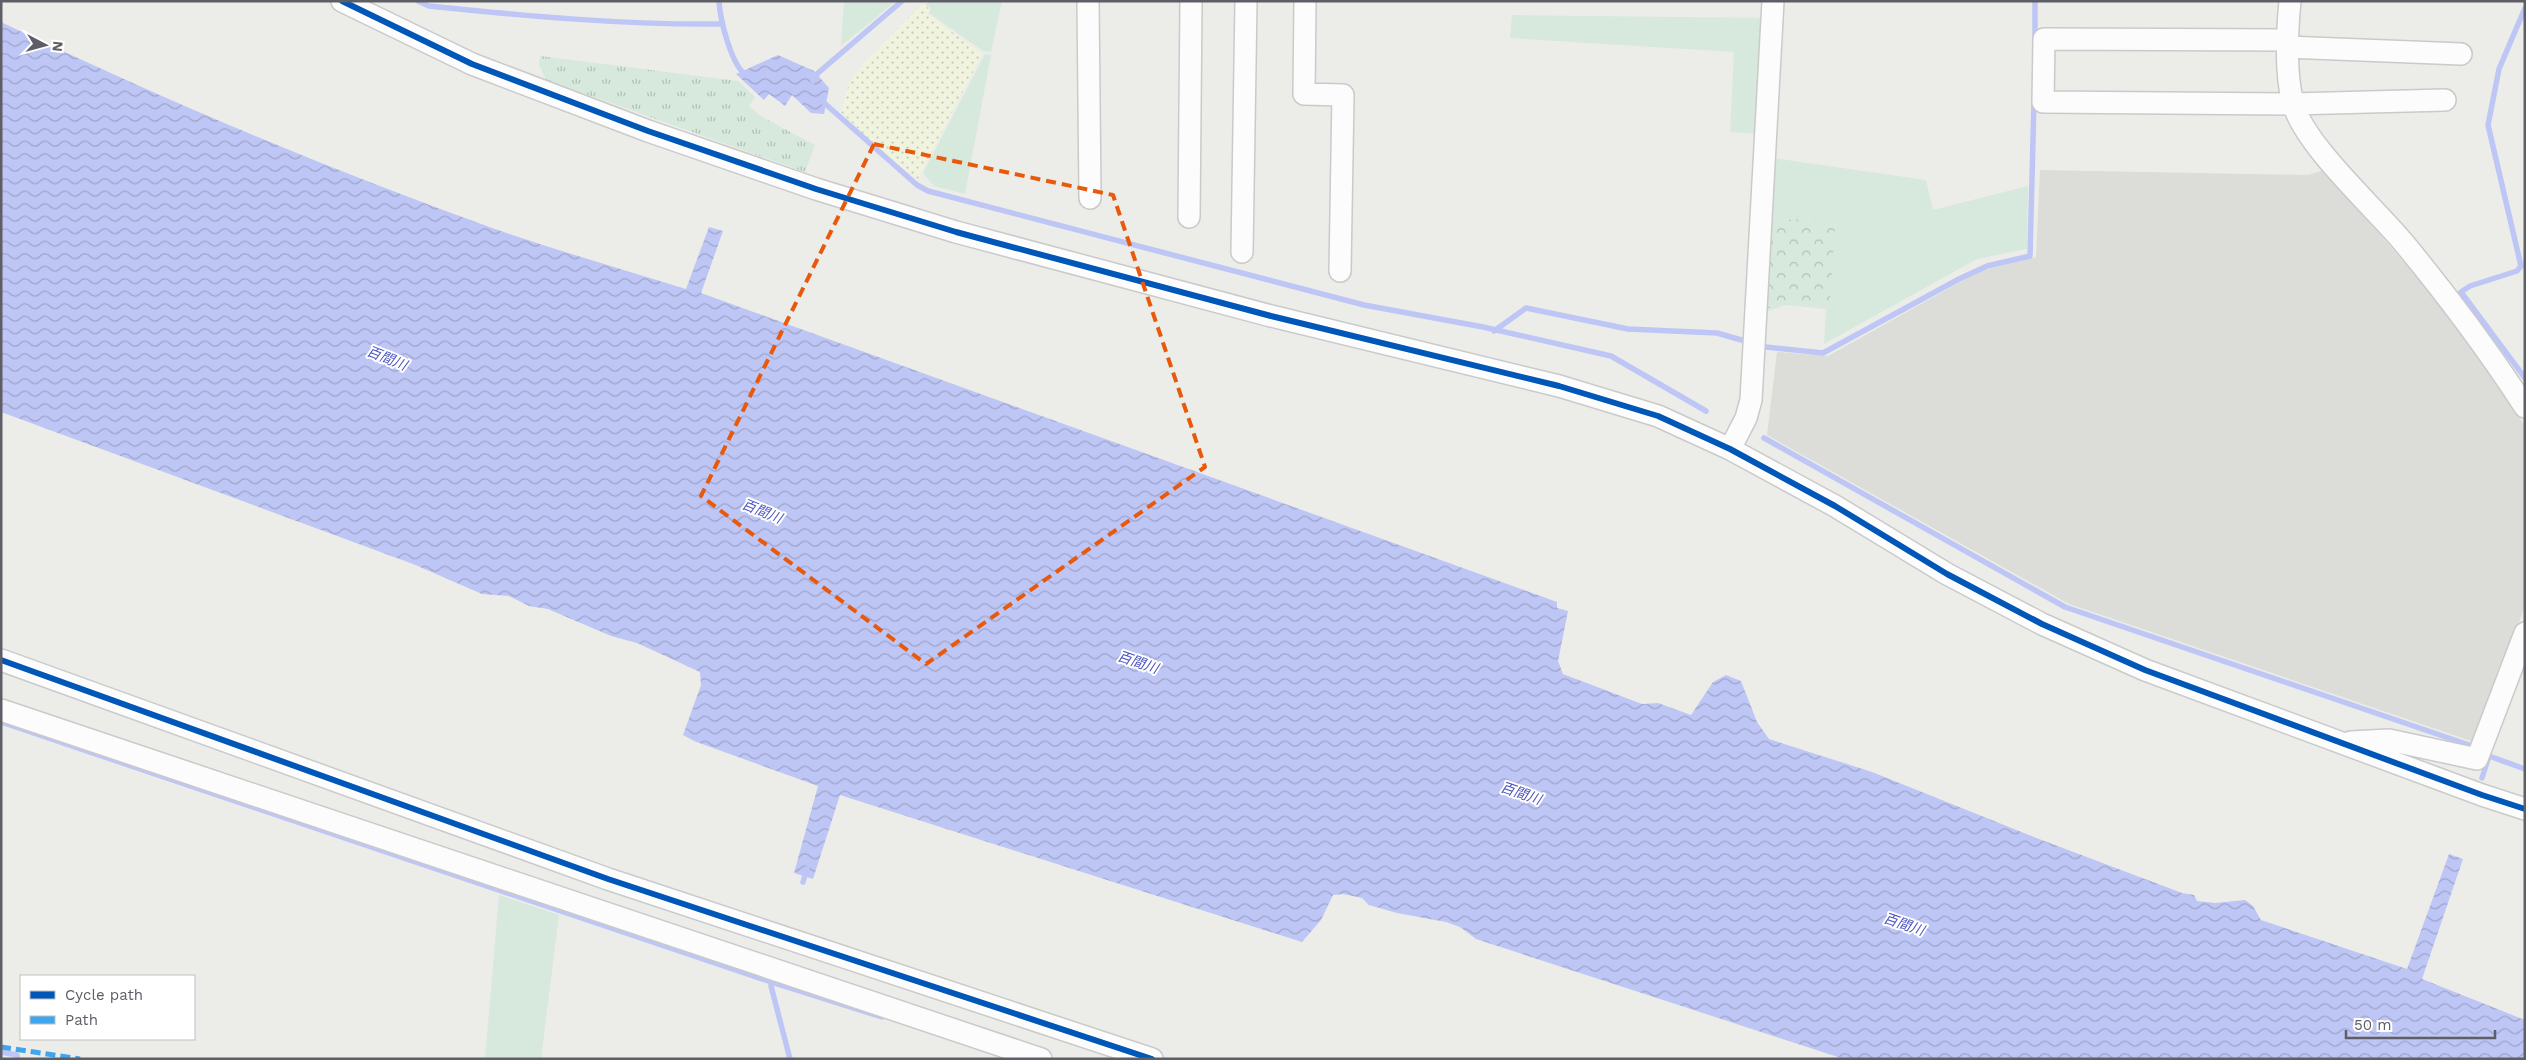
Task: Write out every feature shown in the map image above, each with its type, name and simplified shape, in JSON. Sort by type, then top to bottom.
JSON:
[{"type":"street","points":[[342,1],[472,64],[648,131],[816,189],[956,232],[1271,316],[1559,386],[1658,416],[1730,449],[1835,506],[1947,574],[2042,624],[2146,670],[2525,808]]},
{"type":"street","points":[[1088,1],[1090,198]]},
{"type":"street","points":[[1189,217],[1191,1]]},
{"type":"street","points":[[1242,252],[1246,1]]},
{"type":"street","points":[[1305,1],[1304,94],[1343,95],[1340,271]]},
{"type":"street","points":[[1730,449],[1746,418],[1751,400],[1773,1]]},
{"type":"street","points":[[2290,1],[2287,44],[2293,104],[2309,137],[2403,242],[2506,377],[2525,407]]},
{"type":"street","points":[[2445,100],[2293,104],[2044,102],[2044,39],[2287,44],[2462,54]]},
{"type":"street","points":[[2343,743],[2389,740],[2477,759],[2525,633]]},
{"type":"street","points":[[1,660],[608,879],[1152,1059]]},
{"type":"street","points":[[1,710],[1041,1059]]},
{"type":"highlighted area","points":[[874,144],[1113,195],[1205,467],[926,664],[701,496]]},
{"type":"shaded area","points":[[2040,170],[2308,175],[2325,170],[2448,314],[2525,426],[2525,605],[2477,743],[2069,604],[1767,435],[1777,352],[1828,356],[1980,271],[2036,257]]},
{"type":"green space","points":[[844,1],[896,1],[841,46]]},
{"type":"green space","points":[[929,1],[1002,1],[991,52],[983,51],[929,13],[931,8],[926,5]]},
{"type":"green space","points":[[1512,15],[1767,18],[1760,134],[1730,132],[1734,52],[1510,38]]},
{"type":"green space","points":[[985,54],[991,55],[965,194],[934,186],[923,173]]},
{"type":"green space","points":[[540,56],[738,81],[755,97],[749,106],[762,117],[815,145],[805,172],[546,80],[539,65]]},
{"type":"green space","points":[[1772,158],[1926,180],[1933,210],[2028,186],[2027,249],[1977,259],[1824,344],[1826,309],[1786,305],[1762,313]],"holes":[[[1830,300],[1818,306],[1786,302]]]},
{"type":"green space","points":[[1805,219],[1835,225],[1830,300],[1818,306],[1786,302],[1765,309],[1771,221]]},
{"type":"green space","points":[[499,895],[559,915],[541,1059],[485,1059]]},
{"type":"sand","points":[[922,4],[930,9],[927,14],[982,54],[918,179],[883,153],[841,112],[849,83],[864,63]]},
{"type":"water","name":"百間川","points":[[1,22],[184,106],[370,182],[495,229],[686,289],[709,227],[723,231],[701,293],[1557,602],[1557,608],[1568,611],[1558,661],[1563,674],[1642,704],[1658,703],[1691,715],[1713,682],[1726,675],[1741,681],[1757,722],[1769,739],[1872,772],[2039,839],[2182,893],[2194,895],[2197,901],[2215,903],[2245,900],[2253,906],[2261,920],[2407,969],[2449,854],[2463,859],[2422,979],[2525,1020],[2525,1059],[1844,1059],[1476,939],[1460,927],[1446,922],[1397,913],[1369,905],[1362,898],[1343,894],[1333,895],[1321,920],[1302,942],[840,795],[813,879],[794,873],[818,786],[694,741],[683,735],[701,685],[700,672],[637,643],[611,636],[548,609],[529,606],[509,596],[482,594],[413,564],[1,412]]},
{"type":"water","points":[[778,55],[814,71],[829,88],[824,114],[811,113],[792,95],[785,106],[769,94],[764,100],[736,74]]},
{"type":"waterway","points":[[418,1],[429,6],[575,19],[721,24]]},
{"type":"waterway","points":[[719,1],[724,30],[731,52],[746,75]]},
{"type":"waterway","points":[[813,81],[818,73],[902,1]]},
{"type":"waterway","points":[[2035,1],[2035,42]]},
{"type":"waterway","points":[[2525,8],[2499,69],[2488,125],[2521,266],[2517,271],[2470,286],[2461,292],[2525,378]]},
{"type":"waterway","points":[[822,101],[917,185],[928,191],[1364,305],[1483,327],[1611,356],[1706,411]]},
{"type":"waterway","points":[[1494,331],[1526,308],[1628,329],[1717,333],[1766,347],[1823,353],[1959,279],[1987,266],[2030,256],[2034,101]]},
{"type":"waterway","points":[[1764,438],[2065,607],[2475,747]]},
{"type":"waterway","points":[[1,722],[771,982],[882,1017]]},
{"type":"waterway","points":[[2489,756],[2525,769]]},
{"type":"waterway","points":[[2482,778],[2489,756]]},
{"type":"waterway","points":[[803,882],[807,869]]},
{"type":"waterway","points":[[772,979],[771,986],[790,1059]]},
{"type":"waterway","points":[[1,1052],[17,1055],[17,1059]]},
{"type":"marked path","points":[[1,1047],[80,1059]]},
{"type":"cycle path","points":[[342,1],[472,64],[648,131],[816,189],[956,232],[1271,316],[1559,386],[1658,416],[1730,449],[1835,506],[1947,574],[2042,624],[2145,670],[2482,795],[2525,809]]},
{"type":"cycle path","points":[[1,660],[608,879],[1152,1059]]}]
